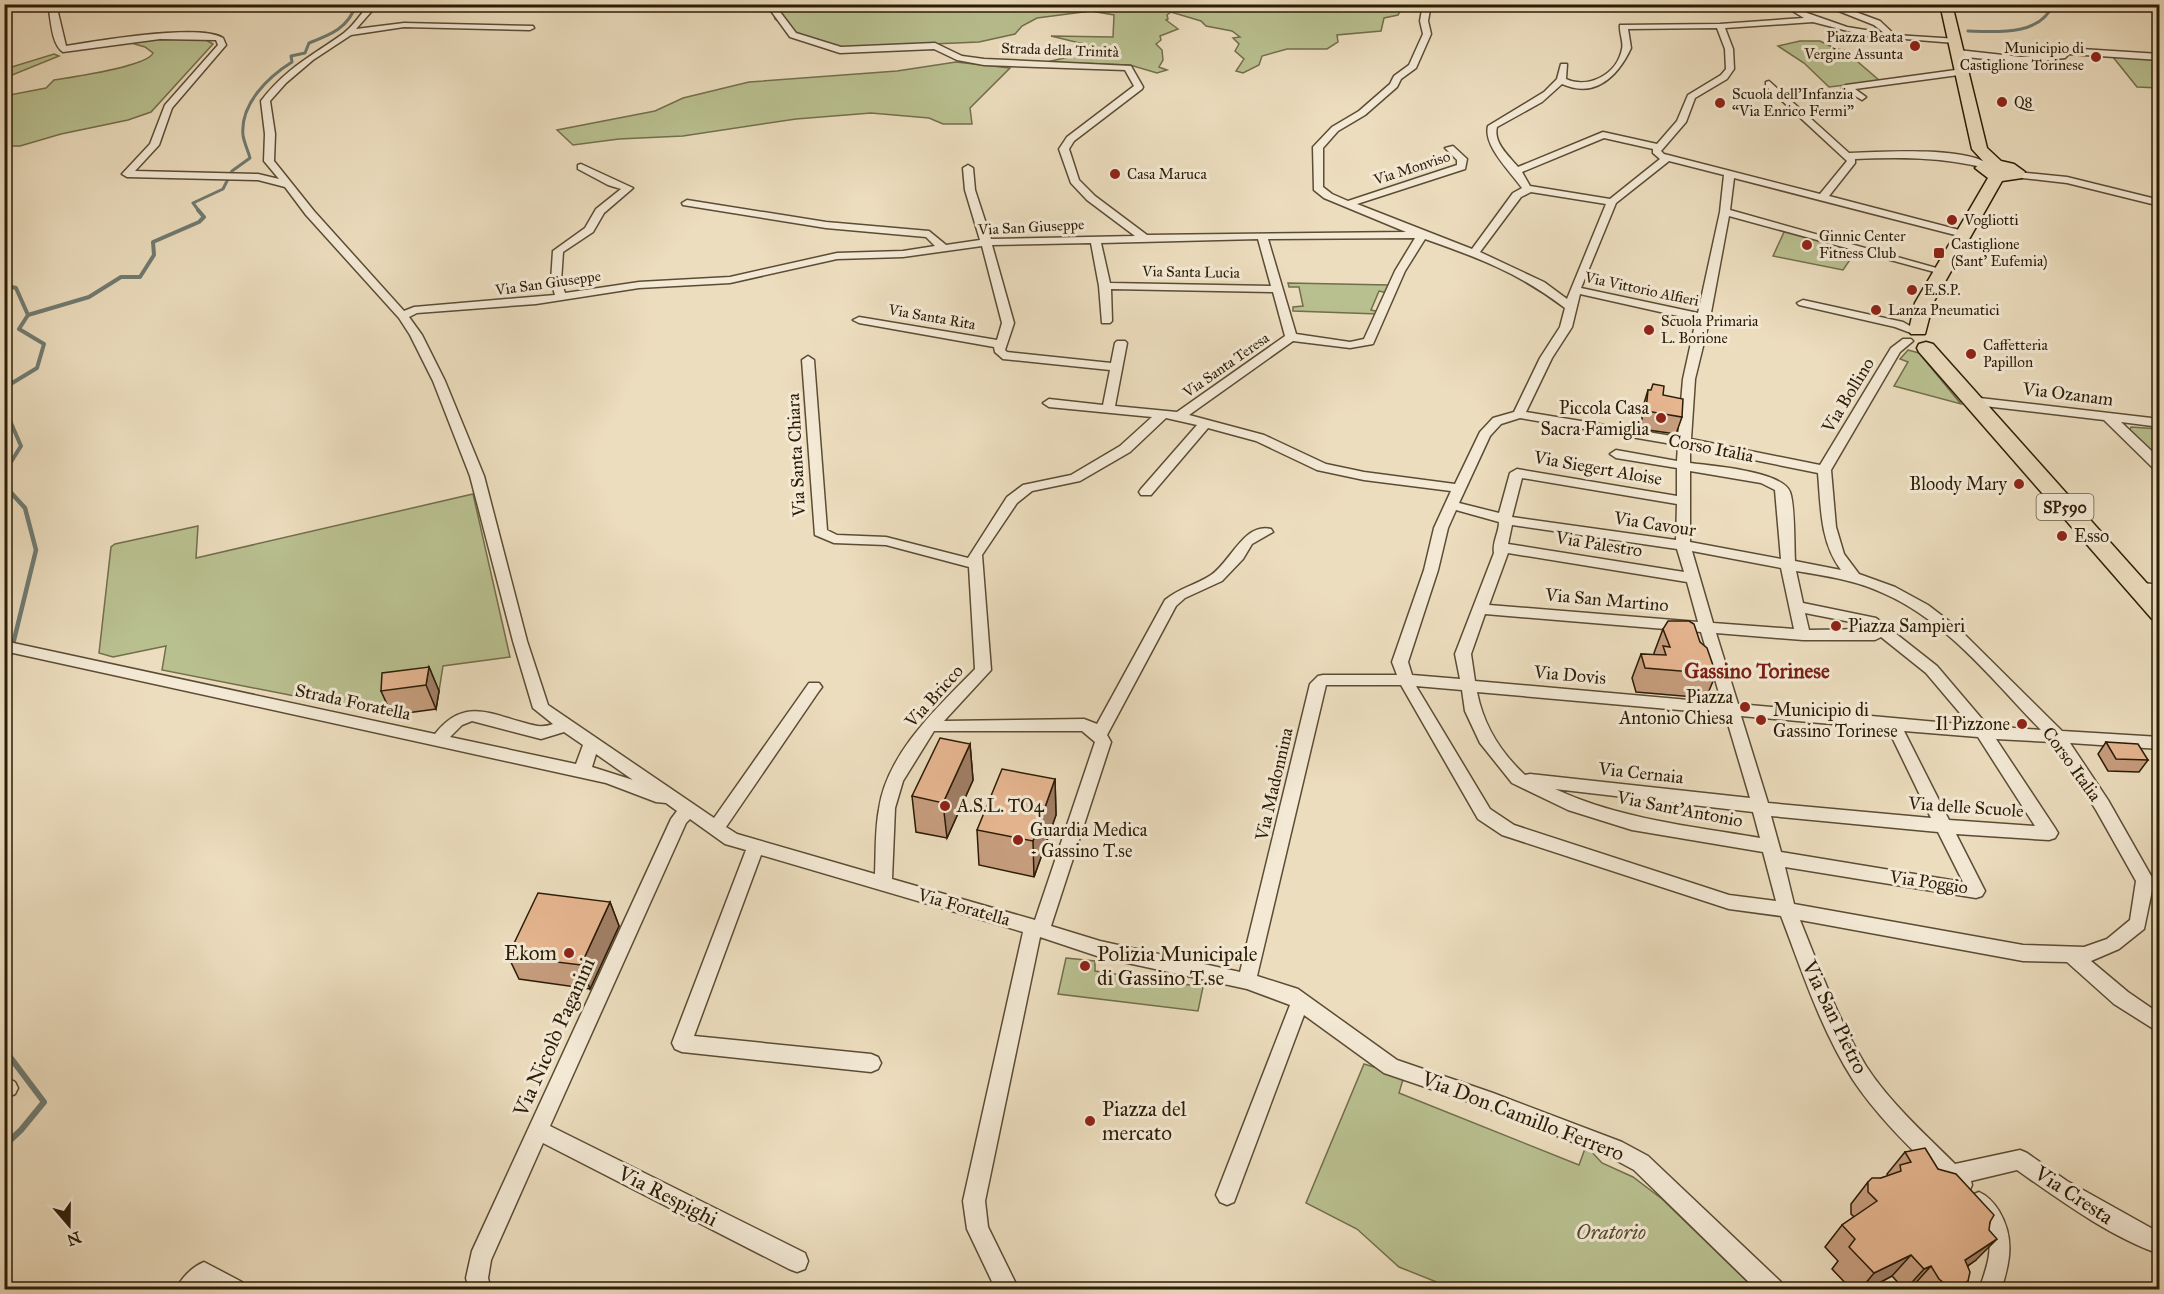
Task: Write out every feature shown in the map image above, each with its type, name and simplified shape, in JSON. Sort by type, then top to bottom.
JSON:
[{"type":"main road","points":[[1946,4],[1980,149],[1992,168],[2016,175]]},
{"type":"main road","points":[[1915,337],[1924,303],[1963,234],[1992,168]]},
{"type":"main road","name":"SP590","points":[[1915,337],[2160,614]]},
{"type":"street","points":[[52,4],[63,49],[112,40],[160,36],[219,38],[222,45],[168,107],[154,145],[127,174],[258,177],[289,185]]},
{"type":"street","points":[[374,4],[349,33],[310,58],[283,81],[265,101],[270,134],[269,161],[310,213],[389,301],[414,314],[416,335],[439,381],[477,476],[520,641],[542,708],[689,810]]},
{"type":"street","name":"Strada della Trinità","points":[[770,4],[772,11],[793,35],[840,50],[935,46],[960,58],[984,62],[1128,68],[1138,87],[1070,139],[1064,149],[1074,181],[1091,198],[1143,237]]},
{"type":"street","points":[[1291,337],[1350,345],[1369,342],[1400,271],[1422,235],[1328,196],[1318,188],[1318,147],[1335,129],[1362,113],[1416,62],[1418,50],[1427,34],[1424,21],[1427,4]]},
{"type":"street","points":[[1785,4],[1810,20]]},
{"type":"street","points":[[1825,4],[1882,26],[1893,37]]},
{"type":"street","points":[[1561,80],[1578,86],[1598,84],[1610,76],[1627,48],[1623,27],[1720,26],[1810,20],[1868,34],[1957,47],[2021,60],[2065,55],[2065,51],[2160,57]]},
{"type":"street","points":[[349,33],[404,26],[530,28]]},
{"type":"street","points":[[1720,26],[1729,49],[1730,69],[1724,77],[1691,97],[1681,122],[1656,151],[1666,158],[1963,234]]},
{"type":"street","points":[[1529,189],[1498,150],[1491,134],[1493,126],[1557,86],[1564,66]]},
{"type":"street","points":[[1862,97],[1846,88],[1963,72]]},
{"type":"street","points":[[1769,84],[1852,161],[1822,198]]},
{"type":"street","points":[[1516,171],[1603,135],[1659,147]]},
{"type":"street","name":"Via Monviso","points":[[1348,204],[1462,167],[1464,164],[1462,159],[1450,148]]},
{"type":"street","points":[[1846,156],[1909,154],[1946,156],[1992,168]]},
{"type":"street","points":[[1519,414],[1546,358],[1566,327],[1575,290],[1612,202],[1666,158]]},
{"type":"street","points":[[561,297],[556,281],[558,251],[590,230],[600,211],[628,188],[611,183],[581,167]]},
{"type":"street","points":[[968,168],[970,190],[987,242],[1008,323],[999,350],[1003,355],[1117,367]]},
{"type":"street","name":"Via San Pietro","points":[[1729,174],[1725,212],[1704,318],[1689,379],[1684,442],[1683,545],[1760,807],[1787,910],[1828,1013],[1860,1073],[1890,1113],[1994,1219],[2000,1236],[2001,1251],[1990,1290]]},
{"type":"street","points":[[2016,175],[2067,180],[2160,203]]},
{"type":"street","points":[[1474,253],[1517,195],[1529,189],[1612,202]]},
{"type":"street","points":[[687,203],[826,225],[929,234],[944,249]]},
{"type":"street","points":[[1725,212],[1942,271]]},
{"type":"street","name":"Via San Giuseppe","points":[[414,314],[561,297],[639,285],[730,280],[837,256],[903,254],[987,242],[1143,237],[1422,235],[1474,253],[1540,285],[1570,307]]},
{"type":"street","name":"Via Santa Teresa","points":[[1179,416],[1291,337],[1262,236]]},
{"type":"street","points":[[1095,239],[1105,286],[1107,321]]},
{"type":"street","name":"Via Santa Lucia","points":[[1105,286],[1277,289]]},
{"type":"street","name":"Via Vittorio Alfieri","points":[[1575,290],[1704,318]]},
{"type":"street","points":[[1803,303],[1899,324],[1915,337]]},
{"type":"street","name":"Via Santa Rita","points":[[859,320],[1000,344]]},
{"type":"street","name":"Via Bollino","points":[[1824,470],[1895,350],[1915,337]]},
{"type":"street","points":[[1108,407],[1121,343]]},
{"type":"street","name":"Via Santa Chiara","points":[[808,360],[820,532],[834,539],[886,542],[975,564]]},
{"type":"street","name":"Via Ozanam","points":[[1971,401],[2160,423]]},
{"type":"street","points":[[1049,403],[1108,407],[1179,416],[1260,438],[1322,467],[1364,476],[1459,488]]},
{"type":"street","points":[[975,564],[975,555],[1012,500],[1028,488],[1075,478],[1125,449],[1163,414]]},
{"type":"street","name":"Corso Italia","points":[[1824,470],[1684,442],[1519,414],[1497,421],[1484,435],[1441,528],[1431,570],[1400,662],[1407,680],[1484,814],[1508,830],[1729,902],[1787,910],[2023,953],[2085,955],[2113,944],[2138,924],[2152,883],[2058,737],[1953,632],[1923,608],[1890,590],[1854,577]]},
{"type":"street","points":[[2109,418],[2160,467]]},
{"type":"street","points":[[1146,492],[1205,423]]},
{"type":"street","points":[[1616,454],[1684,464],[1775,482],[1784,493],[1788,567],[1803,635],[1875,635],[1879,628]]},
{"type":"street","points":[[1824,470],[1829,527],[1836,555],[1854,577]]},
{"type":"street","name":"Via Siegert Aloise","points":[[1504,517],[1516,473],[1683,501]]},
{"type":"street","name":"Via Cavour","points":[[1452,504],[1512,520],[1683,545],[1788,567],[1854,577]]},
{"type":"street","points":[[1504,517],[1506,530],[1500,547],[1501,553],[1463,654],[1473,711],[1488,743],[1518,779]]},
{"type":"street","points":[[1100,734],[1170,603],[1180,595],[1217,578],[1239,556],[1246,541],[1266,532]]},
{"type":"street","name":"Via Palestro","points":[[1500,547],[1692,578]]},
{"type":"street","name":"Via Bricco","points":[[883,883],[887,808],[896,781],[924,732],[983,670],[975,564]]},
{"type":"street","points":[[2135,587],[2160,590]]},
{"type":"street","points":[[1795,606],[1871,621],[1903,643],[1924,663],[1958,698],[1984,732]]},
{"type":"street","name":"Via San Martino","points":[[1480,609],[1803,635]]},
{"type":"street","name":"Strada Foratella","points":[[4,646],[609,777],[689,810]]},
{"type":"street","name":"Via Madonnina","points":[[1247,981],[1318,684],[1330,679],[1407,680]]},
{"type":"street","name":"Via Dovis","points":[[1407,680],[1984,732],[2160,743]]},
{"type":"street","points":[[716,828],[814,687]]},
{"type":"street","points":[[439,740],[452,723],[462,717],[472,716],[541,732],[555,730],[565,724]]},
{"type":"street","name":"Via Poggio","points":[[1772,852],[1976,891],[1893,724]]},
{"type":"street","points":[[931,725],[947,727],[1084,725],[1094,728],[1100,734],[1103,742],[1037,928],[974,1202],[978,1229],[1008,1290]]},
{"type":"street","name":"Via delle Scuole","points":[[1760,807],[1943,826],[2049,833],[1984,732]]},
{"type":"street","points":[[582,771],[592,742]]},
{"type":"street","points":[[609,777],[613,757]]},
{"type":"street","name":"Via Cernaia","points":[[1518,779],[1760,807]]},
{"type":"street","name":"Via Sant'Antonio","points":[[1518,779],[1574,805],[1632,823],[1772,852]]},
{"type":"street","name":"Via Foratella","points":[[689,810],[731,839],[1037,928],[1100,949],[1146,961],[1247,981]]},
{"type":"street","name":"Via Nicolò Paganini","points":[[480,1290],[477,1278],[480,1259],[679,819],[689,810]]},
{"type":"street","points":[[756,846],[682,1043],[871,1063]]},
{"type":"street","points":[[2072,955],[2121,998],[2160,1025]]},
{"type":"street","name":"Via Don Camillo Ferrero","points":[[1247,981],[1291,995],[1391,1067],[1551,1124],[1616,1149],[1641,1163],[1773,1290]]},
{"type":"street","points":[[1227,1195],[1300,1002]]},
{"type":"street","name":"Via Respighi","points":[[538,1130],[797,1261]]},
{"type":"street","name":"Via Cresta","points":[[1951,1175],[2020,1160],[2070,1194],[2160,1245]]},
{"type":"street","points":[[187,1290],[204,1273],[234,1290]]},
{"type":"green space","points":[[772,5],[1414,5],[1403,6],[1398,15],[1384,18],[1381,31],[1337,35],[1338,42],[1327,49],[1287,49],[1262,56],[1259,65],[1243,73],[1236,71],[1244,59],[1235,51],[1239,44],[1233,38],[1240,37],[1232,31],[1206,26],[1201,21],[1171,12],[1167,15],[1166,20],[1178,29],[1160,36],[1161,40],[1156,44],[1162,50],[1163,60],[1159,67],[1167,70],[1157,73],[1130,65],[1047,62],[1077,55],[1085,50],[1084,44],[1051,36],[1113,37],[1114,15],[1091,11],[1037,18],[1022,26],[1015,34],[979,42],[839,48],[795,33],[775,19]]},
{"type":"green space","points":[[204,39],[213,44],[151,112],[128,120],[61,134],[20,146],[5,146],[4,96],[46,88],[54,80],[108,71],[137,63],[153,53],[145,47],[131,43],[140,40]]},
{"type":"green space","points":[[1800,41],[1820,41],[1836,49],[1844,50],[1880,81],[1829,87],[1804,63],[1778,46]]},
{"type":"green space","points":[[54,54],[59,56],[5,78],[5,69]]},
{"type":"green space","points":[[2113,57],[2159,60],[2159,88],[2137,87]]},
{"type":"green space","points":[[956,62],[1010,68],[970,108],[972,124],[943,124],[929,118],[871,113],[796,119],[683,136],[619,139],[573,145],[557,130],[655,111],[683,98],[749,82],[897,71]]},
{"type":"green space","name":"Ginnic Center Fitness Club","points":[[1785,230],[1856,251],[1843,270],[1773,256]]},
{"type":"green space","points":[[1288,283],[1389,285],[1388,293],[1379,291],[1371,310],[1380,312],[1378,314],[1293,311],[1293,307],[1303,306],[1299,287],[1289,287]]},
{"type":"green space","points":[[1908,350],[1919,353],[1961,404],[1894,386],[1908,362],[1900,359]]},
{"type":"green space","points":[[2131,427],[2159,429],[2159,461],[2129,432]]},
{"type":"green space","points":[[473,494],[510,657],[443,666],[439,691],[393,697],[392,715],[162,670],[166,646],[113,657],[99,653],[111,547],[115,544],[198,526],[196,558]]},
{"type":"green space","points":[[1066,958],[1095,961],[1095,971],[1203,987],[1198,1011],[1058,994]]},
{"type":"green space","name":"Oratorio","points":[[1364,1064],[1404,1076],[1399,1093],[1579,1165],[1586,1146],[1602,1163],[1633,1177],[1662,1199],[1755,1289],[1454,1289],[1399,1267],[1357,1229],[1306,1203]]},
{"type":"building","points":[[1653,384],[1664,386],[1663,395],[1683,399],[1682,417],[1646,411],[1648,390],[1651,390]]},
{"type":"building","points":[[1668,621],[1689,621],[1694,624],[1700,642],[1707,648],[1716,674],[1645,668],[1641,654],[1666,655],[1663,646],[1670,647],[1663,629]]},
{"type":"building","points":[[429,667],[426,685],[381,691],[382,673]]},
{"type":"building","points":[[940,738],[970,744],[943,803],[912,796]]},
{"type":"building","points":[[2106,742],[2138,744],[2148,760],[2116,759]]},
{"type":"building","points":[[1002,769],[1055,779],[1033,841],[977,830]]},
{"type":"building","points":[[538,893],[610,902],[581,965],[508,956]]},
{"type":"building","points":[[1925,1148],[1938,1169],[1956,1174],[1994,1215],[1989,1230],[1997,1239],[1965,1260],[1970,1272],[1968,1281],[1960,1286],[1949,1287],[1939,1279],[1931,1266],[1924,1269],[1911,1255],[1874,1273],[1849,1247],[1855,1239],[1842,1225],[1877,1201],[1868,1192],[1868,1182],[1872,1178],[1881,1178],[1901,1171],[1900,1165],[1911,1162],[1905,1152]]},
{"type":"waterway","points":[[199,211],[193,203],[223,189],[232,171],[250,158],[243,135],[243,124],[257,92],[274,75],[292,62],[291,56],[305,53],[309,43],[344,25],[356,4]]},
{"type":"waterway","points":[[1968,31],[1992,32],[2028,27],[2039,22],[2053,4]]},
{"type":"waterway","points":[[28,315],[89,297],[121,277],[140,277],[154,255],[153,242],[199,222],[204,217],[198,210]]},
{"type":"waterway","points":[[4,285],[16,288],[28,315]]},
{"type":"waterway","points":[[4,388],[37,368],[44,344],[19,329],[28,315]]},
{"type":"waterway","points":[[4,407],[21,446],[4,473]]},
{"type":"waterway","points":[[4,485],[25,508],[36,550],[4,681]]},
{"type":"waterway","points":[[4,1049],[44,1102],[21,1130],[4,1146]]},
{"type":"place","name":"Piazza Beata Vergine Assunta","points":[[1915,46]]},
{"type":"place","name":"Municipio di Castiglione Torinese","points":[[2096,57]]},
{"type":"place","name":"Q8","points":[[2002,102]]},
{"type":"place","name":"Scuola dell’Infanzia “Via Enrico Fermi”","points":[[1720,103]]},
{"type":"place","name":"Casa Maruca","points":[[1115,174]]},
{"type":"place","name":"Vogliotti","points":[[1952,220]]},
{"type":"place","name":"Ginnic Center Fitness Club","points":[[1807,245]]},
{"type":"place","name":"Castiglione (Sant' Eufemia)","points":[[1939,253]]},
{"type":"place","name":"E.S.P.","points":[[1912,290]]},
{"type":"place","name":"Lanza Pneumatici","points":[[1876,310]]},
{"type":"place","name":"Scuola Primaria L. Borione","points":[[1649,330]]},
{"type":"place","name":"Caffetteria Papillon","points":[[1971,354]]},
{"type":"place","name":"Piccola Casa Sacra Famiglia","points":[[1661,418]]},
{"type":"place","name":"Bloody Mary","points":[[2019,484]]},
{"type":"place","name":"Esso","points":[[2062,536]]},
{"type":"place","name":"Piazza Sampieri","points":[[1836,626]]},
{"type":"place","name":"Piazza Antonio Chiesa","points":[[1745,707]]},
{"type":"place","name":"Municipio di Gassino Torinese","points":[[1761,720]]},
{"type":"place","name":"Il Pizzone","points":[[2022,724]]},
{"type":"place","name":"A.S.L. TO4","points":[[945,806]]},
{"type":"place","name":"Guardia Medica - Gassino T.se","points":[[1018,840]]},
{"type":"place","name":"Ekom","points":[[569,953]]},
{"type":"place","name":"Polizia Municipale di Gassino T.se","points":[[1085,966]]},
{"type":"place","name":"Piazza del mercato","points":[[1090,1121]]},
{"type":"district","name":"Gassino Torinese","points":[[1757,671]]}]
